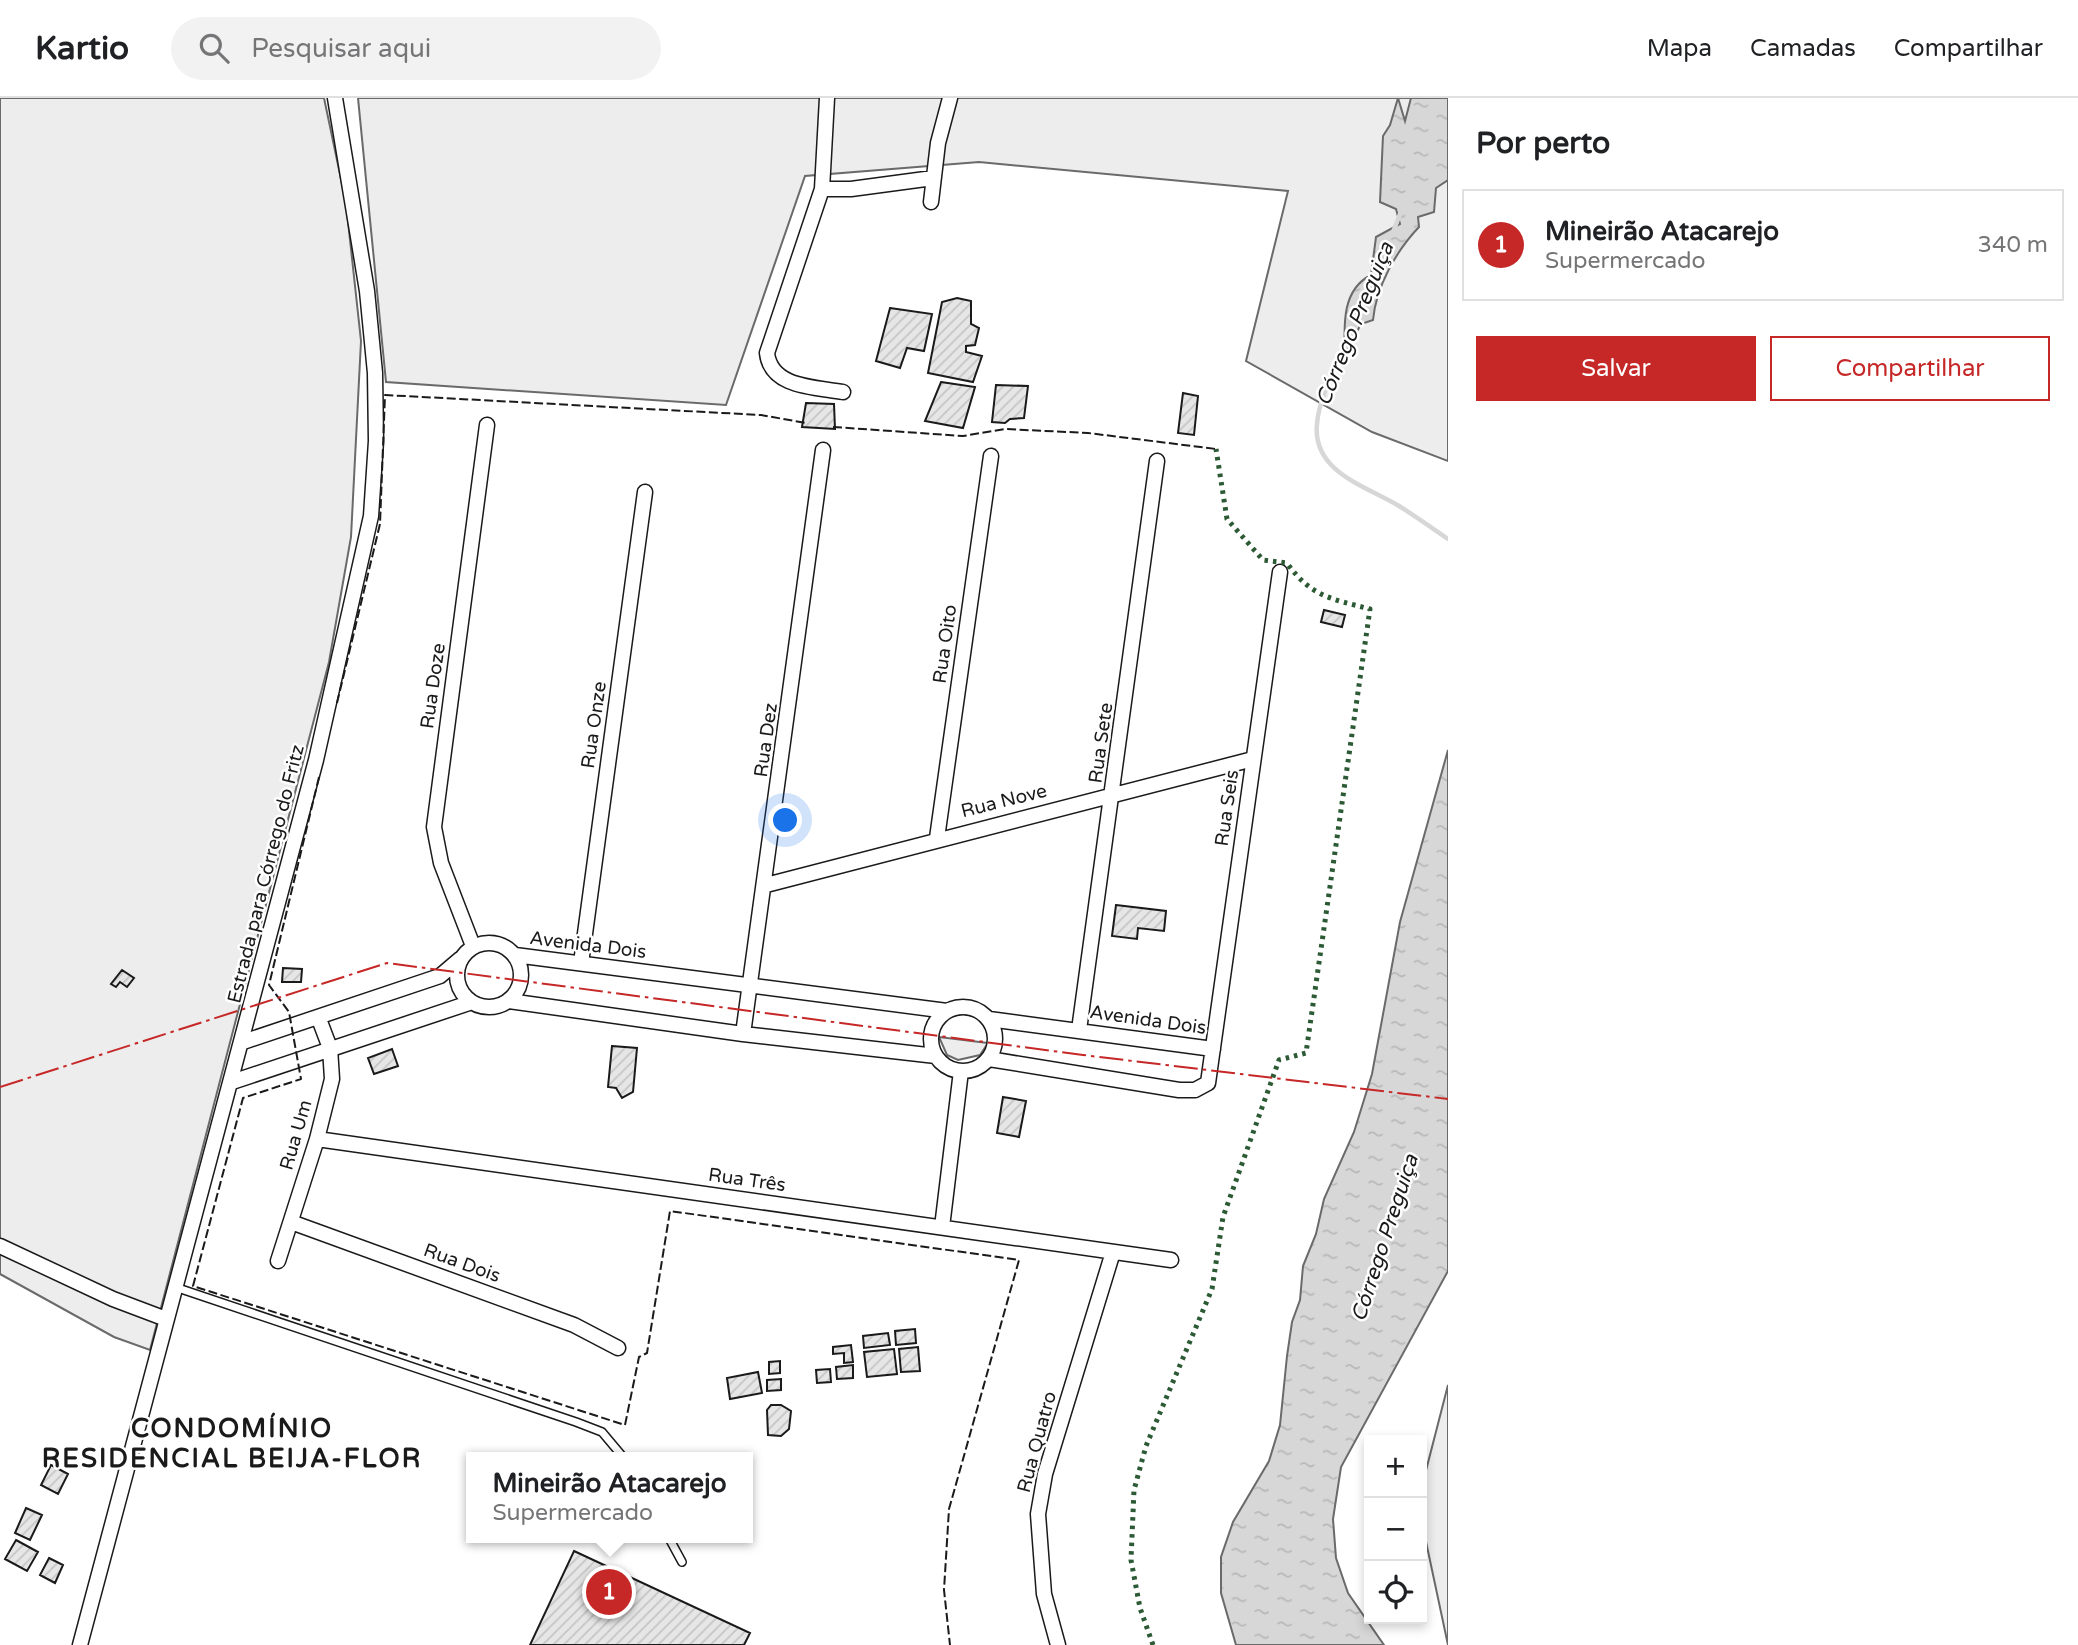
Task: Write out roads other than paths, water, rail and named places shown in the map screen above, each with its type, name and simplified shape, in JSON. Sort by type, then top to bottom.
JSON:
[{"type":"street","name":"Estrada para Córrego do Fritz","points":[[80,1645],[243,1042],[316,760],[371,516],[376,441],[375,373],[365,278],[335,98]]},
{"type":"street","points":[[827,98],[822,189],[767,353],[768,364],[774,373],[789,382],[843,392]]},
{"type":"street","points":[[931,202],[938,143],[950,98]]},
{"type":"street","points":[[822,189],[851,189],[933,178]]},
{"type":"street","name":"Rua Doze","points":[[473,946],[441,863],[434,827],[487,425]]},
{"type":"street","name":"Rua Dez","points":[[743,1034],[766,885],[824,450]]},
{"type":"street","name":"Rua Oito","points":[[937,838],[991,456]]},
{"type":"street","name":"Rua Sete","points":[[1079,1030],[1114,793],[1157,461]]},
{"type":"street","name":"Rua Onze","points":[[581,962],[645,492]]},
{"type":"street","name":"Rua Seis","points":[[1213,1049],[1280,572]]},
{"type":"street","name":"Rua Nove","points":[[766,885],[937,838],[1253,759]]},
{"type":"street","name":"Avenida Dois","points":[[473,946],[491,942],[508,948],[515,955],[519,962],[521,981],[509,1001]]},
{"type":"street","points":[[243,1042],[319,1019],[440,976],[473,946]]},
{"type":"street","name":"Avenida Dois","points":[[515,955],[947,1011],[965,1006],[982,1012],[989,1019],[1213,1049],[1208,1083],[1195,1090],[1179,1090],[989,1059]]},
{"type":"street","points":[[460,960],[458,985],[472,1002]]},
{"type":"street","points":[[232,1082],[472,1002],[494,1007],[509,1001],[743,1034],[936,1056]]},
{"type":"street","points":[[947,1011],[940,1016],[931,1032],[936,1056],[946,1066],[961,1071],[976,1069],[989,1059],[996,1036],[989,1019]]},
{"type":"street","name":"Rua Um","points":[[278,1261],[317,1139],[332,1079],[330,1048],[319,1019]]},
{"type":"street","points":[[942,1227],[961,1071]]},
{"type":"street","name":"Rua Três","points":[[317,1139],[1171,1259]]},
{"type":"street","name":"Rua Dois","points":[[290,1222],[595,1333],[618,1348]]},
{"type":"street","points":[[0,1246],[77,1283],[166,1319]]},
{"type":"street","name":"Rua Quatro","points":[[1058,1645],[1044,1594],[1038,1514],[1045,1474],[1113,1252]]},
{"type":"lane","points":[[175,1287],[589,1427],[602,1432],[619,1452]]},
{"type":"lane","points":[[671,1543],[682,1562]]},
{"type":"water","points":[[1398,98],[1405,121],[1411,98],[1448,98],[1448,180],[1436,188],[1434,212],[1418,217],[1419,227],[1395,258],[1383,282],[1373,320],[1361,324],[1345,354],[1345,321],[1349,299],[1361,282],[1371,275],[1376,237],[1400,224],[1396,209],[1380,202],[1383,136],[1390,125]]},
{"type":"water","points":[[1448,750],[1448,1271],[1341,1467],[1333,1519],[1336,1558],[1348,1593],[1364,1616],[1364,1624],[1369,1624],[1384,1645],[1236,1645],[1221,1593],[1221,1557],[1233,1522],[1269,1461],[1280,1425],[1287,1356],[1292,1322],[1300,1300],[1303,1266],[1316,1234],[1324,1199],[1354,1132],[1372,1074],[1400,922]]},
{"type":"waterway","name":"Córrego Preguiça","points":[[1393,232],[1400,214]]},
{"type":"waterway","name":"Córrego Preguiça","points":[[1347,343],[1324,393],[1318,414],[1318,440],[1323,454],[1332,466],[1357,484],[1399,506],[1448,539]]},
{"type":"place","name":"Mineirão Atacarejo","points":[[609,1592]]},
{"type":"district","name":"CONDOMÍNIO RESIDENCIAL BEIJA-FLOR","points":[[232,1443]]}]
